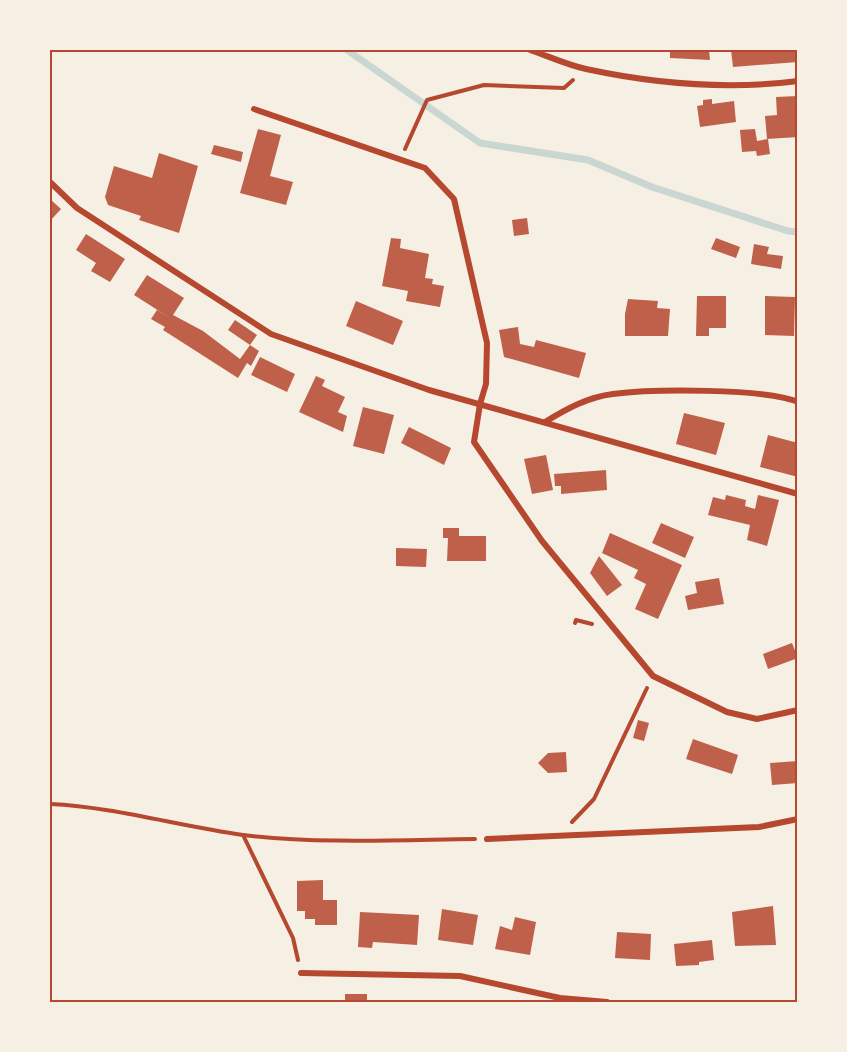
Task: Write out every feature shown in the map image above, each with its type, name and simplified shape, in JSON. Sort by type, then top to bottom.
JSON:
[{"type":"street","points":[[530,50],[584,69],[684,84],[766,85],[798,81]]},
{"type":"street","points":[[254,109],[425,168],[454,199],[487,343],[486,384],[480,404],[474,442],[543,541],[652,676],[727,712],[757,719],[798,710]]},
{"type":"street","points":[[50,182],[77,208],[271,334],[429,390],[798,494]]},
{"type":"street","points":[[545,422],[572,405],[612,394],[753,393],[798,402]]},
{"type":"street","points":[[487,839],[759,827],[798,819]]},
{"type":"street","points":[[301,973],[460,976],[560,998],[607,1002]]},
{"type":"path","points":[[400,159],[427,100],[484,85],[564,88],[584,69]]},
{"type":"path","points":[[575,623],[576,620],[599,626]]},
{"type":"path","points":[[559,836],[594,799],[652,676]]},
{"type":"path","points":[[50,804],[83,805],[243,835],[343,840],[487,839]]},
{"type":"path","points":[[243,835],[294,938],[301,973]]},
{"type":"building","points":[[670,50],[709,50],[710,60],[670,58]]},
{"type":"building","points":[[731,50],[798,50],[798,62],[733,67]]},
{"type":"building","points":[[798,96],[798,137],[767,139],[765,116],[777,115],[776,97]]},
{"type":"building","points":[[712,99],[712,104],[734,101],[736,122],[700,127],[697,106],[703,105],[703,100]]},
{"type":"building","points":[[258,129],[281,135],[270,176],[293,182],[286,205],[240,193]]},
{"type":"building","points":[[755,129],[757,141],[768,139],[770,154],[757,156],[756,151],[742,152],[740,130]]},
{"type":"building","points":[[214,145],[243,152],[241,162],[211,154]]},
{"type":"building","points":[[159,153],[198,166],[179,233],[139,220],[141,216],[108,205],[105,197],[114,166],[152,178]]},
{"type":"building","points":[[50,199],[61,209],[50,221]]},
{"type":"building","points":[[527,218],[529,234],[514,236],[512,220]]},
{"type":"building","points":[[86,234],[125,259],[110,282],[91,271],[96,263],[76,250]]},
{"type":"building","points":[[391,238],[401,239],[400,248],[429,254],[425,278],[433,279],[432,284],[444,286],[440,307],[406,301],[408,291],[382,286]]},
{"type":"building","points":[[716,238],[740,247],[736,258],[711,249]]},
{"type":"building","points":[[754,244],[769,247],[767,254],[783,256],[781,269],[751,264]]},
{"type":"building","points":[[147,275],[184,298],[173,315],[203,331],[240,359],[250,345],[259,351],[251,366],[247,363],[238,378],[163,330],[165,327],[151,319],[157,310],[170,318],[134,295]]},
{"type":"building","points":[[697,296],[726,296],[726,328],[709,328],[709,336],[696,336]]},
{"type":"building","points":[[765,296],[795,297],[794,336],[765,335]]},
{"type":"building","points":[[628,299],[658,301],[657,308],[670,309],[668,336],[625,336]]},
{"type":"building","points":[[356,301],[403,321],[393,345],[346,326]]},
{"type":"building","points":[[235,320],[257,335],[250,345],[228,330]]},
{"type":"building","points":[[518,327],[520,344],[534,347],[536,340],[586,353],[579,378],[504,357],[499,330]]},
{"type":"building","points":[[260,357],[295,374],[287,392],[251,375]]},
{"type":"building","points":[[316,376],[325,380],[322,386],[345,397],[338,412],[347,416],[343,432],[299,412]]},
{"type":"building","points":[[363,407],[394,415],[384,454],[353,446]]},
{"type":"building","points":[[684,413],[725,423],[716,455],[676,444]]},
{"type":"building","points":[[409,427],[451,448],[444,465],[401,443]]},
{"type":"building","points":[[768,435],[798,443],[798,477],[760,467]]},
{"type":"building","points":[[546,455],[553,490],[532,494],[524,459]]},
{"type":"building","points":[[606,470],[607,490],[561,494],[561,486],[555,486],[554,474]]},
{"type":"building","points":[[726,495],[746,500],[745,506],[755,509],[758,495],[779,500],[767,546],[747,540],[750,525],[708,515],[713,497],[725,500]]},
{"type":"building","points":[[661,523],[694,537],[685,558],[652,543]]},
{"type":"building","points":[[443,528],[459,528],[459,536],[486,536],[486,561],[447,561],[448,538],[443,538]]},
{"type":"building","points":[[610,533],[682,565],[658,619],[635,609],[646,584],[634,578],[638,570],[602,553]]},
{"type":"building","points":[[396,548],[427,549],[426,567],[396,566]]},
{"type":"building","points":[[599,556],[622,585],[607,596],[590,573]]},
{"type":"building","points":[[719,578],[724,604],[688,610],[685,596],[697,593],[695,582]]},
{"type":"building","points":[[792,643],[798,658],[768,669],[763,654]]},
{"type":"building","points":[[638,720],[649,723],[644,741],[633,738]]},
{"type":"building","points":[[693,739],[738,755],[732,774],[686,759]]},
{"type":"building","points":[[566,752],[567,772],[548,773],[538,763],[548,753]]},
{"type":"building","points":[[798,761],[798,783],[772,785],[770,763]]},
{"type":"building","points":[[323,880],[323,900],[337,900],[337,925],[315,925],[315,919],[305,919],[305,911],[297,911],[297,881]]},
{"type":"building","points":[[773,906],[776,945],[735,946],[732,912]]},
{"type":"building","points":[[442,909],[478,915],[473,945],[438,940]]},
{"type":"building","points":[[360,912],[419,915],[417,945],[373,942],[372,948],[358,947]]},
{"type":"building","points":[[515,917],[536,922],[530,955],[495,949],[500,926],[512,930]]},
{"type":"building","points":[[617,932],[651,934],[650,960],[615,958]]},
{"type":"building","points":[[712,940],[714,960],[699,962],[699,965],[676,966],[674,944]]},
{"type":"building","points":[[345,994],[367,994],[367,1002],[345,1002]]},
{"type":"waterway","points":[[347,50],[480,143],[588,160],[652,187],[788,231],[798,232]]}]
